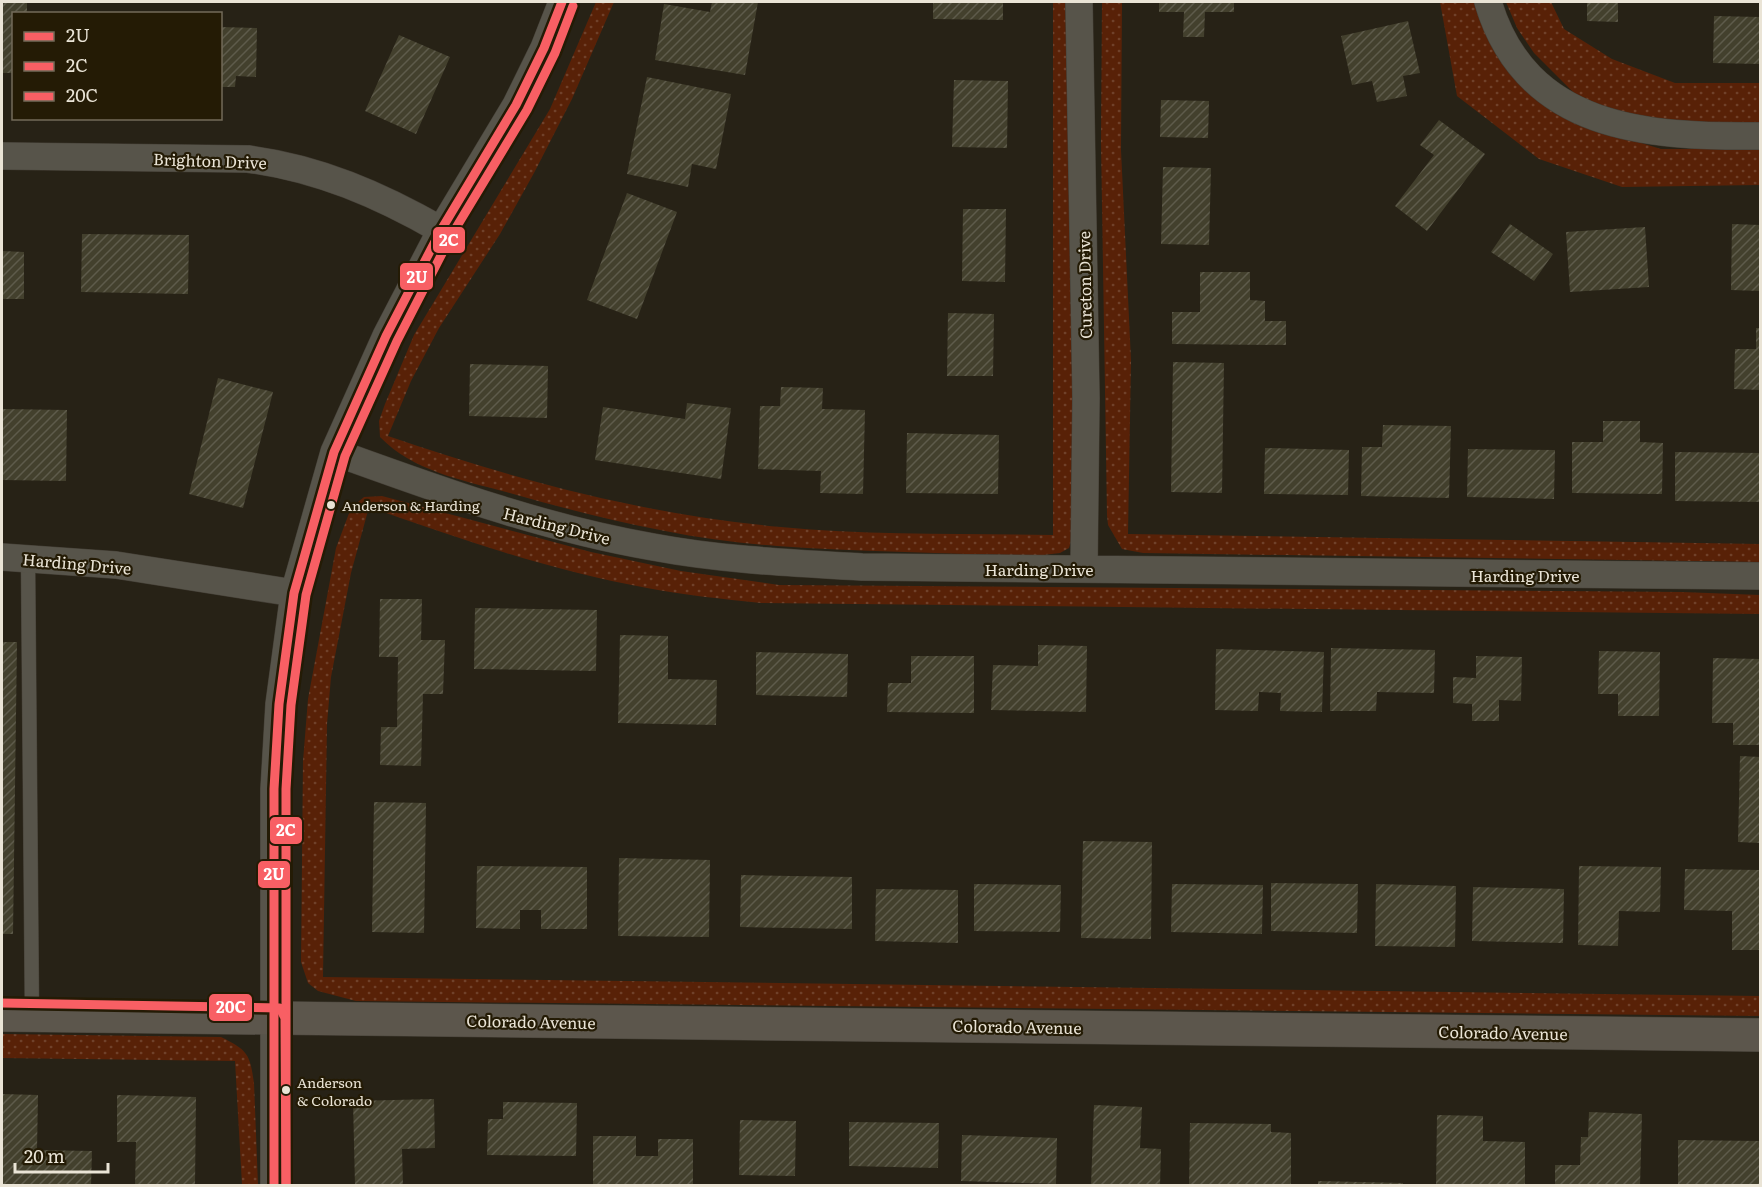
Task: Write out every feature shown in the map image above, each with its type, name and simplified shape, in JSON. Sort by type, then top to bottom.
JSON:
[{"type":"street","points":[[274,1185],[274,789],[279,704],[294,593],[334,452],[386,336],[441,231],[516,105],[544,48],[562,2]]},
{"type":"street","name":"Cureton Drive","points":[[1079,2],[1086,398],[1084,569]]},
{"type":"street","points":[[1488,2],[1494,22],[1512,55],[1541,87],[1579,111],[1607,123],[1655,133],[1761,136]]},
{"type":"street","name":"Brighton Drive","points":[[2,156],[248,159],[278,163],[326,175],[390,201],[441,231]]},
{"type":"street","name":"Harding Drive","points":[[334,452],[488,507],[568,530],[654,548],[741,559],[862,567],[1761,576]]},
{"type":"street","name":"Harding Drive","points":[[2,557],[116,564],[294,593]]},
{"type":"street","name":"Colorado Avenue","points":[[17,1015],[1761,1035]]},
{"type":"lane","points":[[17,1015],[28,559]]},
{"type":"shaded area","points":[[596,2],[614,2],[572,99],[500,234],[439,328],[411,381],[388,436],[533,481],[631,505],[681,514],[781,527],[849,532],[1053,535],[1053,2],[1068,2],[1068,141],[1076,525],[1069,548],[1060,553],[1035,556],[809,548],[709,539],[606,518],[455,478],[407,458],[380,437],[379,421],[414,335],[550,109]]},
{"type":"shaded area","points":[[1102,2],[1122,2],[1121,150],[1131,360],[1128,534],[1760,544],[1760,562],[1143,553],[1122,549],[1108,525],[1107,515],[1101,142]]},
{"type":"shaded area","points":[[1440,2],[1477,2],[1490,34],[1602,131],[1661,149],[1760,149],[1760,185],[1622,187],[1539,159],[1457,96]]},
{"type":"shaded area","points":[[1506,2],[1551,2],[1564,29],[1612,59],[1675,83],[1760,83],[1760,130],[1634,120],[1576,95],[1534,53],[1517,28]]},
{"type":"shaded area","points":[[382,496],[591,552],[681,571],[779,585],[1682,592],[1760,595],[1760,614],[761,603],[703,597],[576,573],[472,542],[369,507],[351,573],[331,677],[327,724],[323,977],[1760,996],[1760,1016],[356,1001],[318,991],[308,983],[301,962],[303,761],[308,699],[336,548],[351,508],[364,497]]},
{"type":"shaded area","points":[[2,1034],[221,1037],[237,1045],[249,1059],[254,1083],[258,1185],[242,1185],[235,1061],[2,1058]]},
{"type":"building","points":[[2,2],[27,2],[27,12],[12,12],[12,73],[2,73]]},
{"type":"building","points":[[712,2],[758,2],[745,75],[655,60],[664,4],[710,12]]},
{"type":"building","points":[[933,2],[1003,2],[1003,20],[933,19]]},
{"type":"building","points":[[1159,2],[1234,2],[1234,12],[1205,12],[1204,37],[1183,37],[1184,12],[1159,12]]},
{"type":"building","points":[[1587,2],[1618,2],[1618,22],[1587,21]]},
{"type":"building","points":[[1714,16],[1760,17],[1760,64],[1713,63]]},
{"type":"building","points":[[1408,21],[1420,73],[1403,76],[1407,96],[1377,102],[1372,81],[1352,85],[1341,36]]},
{"type":"building","points":[[222,27],[257,28],[256,77],[236,76],[235,87],[222,87]]},
{"type":"building","points":[[399,35],[450,57],[416,134],[365,111]]},
{"type":"building","points":[[647,77],[731,94],[716,169],[692,164],[688,187],[627,174]]},
{"type":"building","points":[[954,80],[1008,81],[1007,148],[952,147]]},
{"type":"building","points":[[1161,100],[1209,101],[1208,138],[1160,137]]},
{"type":"building","points":[[1439,120],[1485,154],[1427,231],[1395,206],[1434,155],[1420,145]]},
{"type":"building","points":[[1163,167],[1211,168],[1209,245],[1161,244]]},
{"type":"building","points":[[627,193],[677,212],[637,319],[587,300]]},
{"type":"building","points":[[963,209],[1006,209],[1005,282],[962,281]]},
{"type":"building","points":[[1510,224],[1553,254],[1534,281],[1491,252]]},
{"type":"building","points":[[1732,224],[1760,225],[1760,291],[1731,290]]},
{"type":"building","points":[[1645,227],[1649,287],[1570,292],[1566,232]]},
{"type":"building","points":[[82,234],[189,235],[188,294],[81,292]]},
{"type":"building","points":[[2,251],[24,252],[24,299],[2,299]]},
{"type":"building","points":[[1200,272],[1250,272],[1250,300],[1265,301],[1265,321],[1286,321],[1286,345],[1172,344],[1172,312],[1200,312]]},
{"type":"building","points":[[948,313],[994,314],[993,376],[947,376]]},
{"type":"building","points":[[1756,328],[1760,328],[1760,390],[1734,389],[1735,349],[1756,349]]},
{"type":"building","points":[[1173,362],[1224,363],[1222,493],[1171,492]]},
{"type":"building","points":[[470,364],[548,366],[547,418],[469,416]]},
{"type":"building","points":[[218,378],[273,392],[243,508],[189,494]]},
{"type":"building","points":[[781,387],[823,388],[822,409],[865,410],[863,494],[820,493],[821,471],[758,469],[760,406],[780,406]]},
{"type":"building","points":[[687,403],[731,408],[721,479],[595,460],[603,407],[685,419]]},
{"type":"building","points":[[2,409],[67,410],[66,481],[2,480]]},
{"type":"building","points":[[1603,421],[1640,421],[1640,442],[1663,443],[1662,494],[1572,493],[1572,442],[1603,442]]},
{"type":"building","points":[[1383,425],[1451,426],[1449,498],[1361,496],[1362,447],[1382,447]]},
{"type":"building","points":[[907,433],[999,435],[998,494],[906,493]]},
{"type":"building","points":[[1265,448],[1349,450],[1348,495],[1264,494]]},
{"type":"building","points":[[1468,449],[1555,450],[1554,499],[1467,497]]},
{"type":"building","points":[[1675,452],[1760,453],[1760,502],[1675,501]]},
{"type":"building","points":[[380,599],[422,599],[421,640],[445,640],[443,694],[423,694],[421,766],[380,765],[381,727],[397,727],[398,657],[379,657]]},
{"type":"building","points":[[475,608],[597,610],[596,671],[474,669]]},
{"type":"building","points":[[620,635],[668,636],[668,679],[717,680],[716,725],[618,723]]},
{"type":"building","points":[[2,642],[17,642],[13,934],[2,934]]},
{"type":"building","points":[[1038,645],[1087,646],[1086,712],[991,710],[993,665],[1038,666]]},
{"type":"building","points":[[1331,648],[1435,650],[1434,693],[1377,692],[1376,711],[1330,711]]},
{"type":"building","points":[[1216,649],[1324,652],[1322,712],[1280,711],[1281,693],[1259,692],[1258,711],[1215,710]]},
{"type":"building","points":[[1599,651],[1660,652],[1659,716],[1618,716],[1618,694],[1598,694]]},
{"type":"building","points":[[756,652],[848,654],[847,697],[756,695]]},
{"type":"building","points":[[911,656],[974,656],[974,713],[887,712],[888,683],[911,683]]},
{"type":"building","points":[[1476,656],[1522,657],[1521,701],[1499,700],[1499,721],[1472,721],[1472,704],[1453,703],[1453,677],[1476,678]]},
{"type":"building","points":[[1713,658],[1760,659],[1760,745],[1733,745],[1733,723],[1712,723]]},
{"type":"building","points":[[1740,756],[1760,757],[1760,843],[1738,842]]},
{"type":"building","points":[[374,802],[426,803],[424,933],[372,932]]},
{"type":"building","points":[[1083,841],[1152,842],[1151,939],[1081,938]]},
{"type":"building","points":[[619,858],[710,860],[709,937],[618,936]]},
{"type":"building","points":[[477,866],[587,867],[587,929],[541,929],[541,910],[520,910],[520,929],[476,928]]},
{"type":"building","points":[[1579,866],[1661,867],[1660,912],[1619,911],[1618,946],[1578,945]]},
{"type":"building","points":[[1685,869],[1760,870],[1760,950],[1732,950],[1732,911],[1684,910]]},
{"type":"building","points":[[741,875],[852,877],[852,929],[740,927]]},
{"type":"building","points":[[1271,883],[1358,884],[1357,933],[1271,931]]},
{"type":"building","points":[[974,884],[1061,885],[1060,932],[974,931]]},
{"type":"building","points":[[1172,884],[1263,885],[1262,934],[1171,932]]},
{"type":"building","points":[[1376,884],[1456,886],[1455,947],[1375,946]]},
{"type":"building","points":[[1473,887],[1564,889],[1563,943],[1472,941]]},
{"type":"building","points":[[876,889],[958,890],[958,943],[875,941]]},
{"type":"building","points":[[2,1094],[38,1095],[37,1150],[92,1151],[91,1186],[2,1186]]},
{"type":"building","points":[[117,1095],[196,1097],[195,1186],[135,1186],[136,1142],[117,1142]]},
{"type":"building","points":[[434,1099],[435,1148],[402,1149],[403,1186],[355,1186],[353,1101]]},
{"type":"building","points":[[503,1102],[577,1103],[576,1156],[487,1155],[488,1119],[503,1119]]},
{"type":"building","points":[[1094,1105],[1142,1107],[1140,1148],[1161,1149],[1160,1186],[1091,1186]]},
{"type":"building","points":[[1589,1112],[1642,1114],[1640,1186],[1555,1186],[1555,1165],[1580,1165],[1581,1137],[1588,1137]]},
{"type":"building","points":[[1437,1115],[1483,1116],[1483,1141],[1525,1142],[1525,1186],[1436,1186]]},
{"type":"building","points":[[740,1120],[796,1121],[795,1176],[739,1175]]},
{"type":"building","points":[[849,1122],[939,1123],[938,1168],[849,1166]]},
{"type":"building","points":[[1190,1123],[1271,1124],[1271,1132],[1291,1133],[1291,1186],[1189,1186]]},
{"type":"building","points":[[962,1135],[1057,1138],[1056,1184],[961,1181]]},
{"type":"building","points":[[593,1136],[636,1136],[636,1156],[658,1156],[658,1139],[693,1139],[693,1186],[593,1186]]},
{"type":"building","points":[[1678,1140],[1760,1141],[1760,1186],[1678,1186]]},
{"type":"building","points":[[1318,1181],[1403,1183],[1403,1186],[1318,1186]]},
{"type":"transit line","name":"2U","points":[[274,1186],[274,789],[279,704],[294,593],[334,452],[386,336],[441,230],[516,105],[544,48],[562,2]]},
{"type":"transit line","name":"2C","points":[[286,1186],[286,789],[291,705],[306,595],[345,456],[397,341],[451,236],[527,110],[555,53],[573,6]]},
{"type":"transit line","name":"20C","points":[[2,1003],[280,1008],[285,1018],[286,1186]]},
{"type":"place","name":"Anderson & Harding","points":[[331,505]]},
{"type":"place","name":"Anderson & Colorado","points":[[286,1090]]}]
